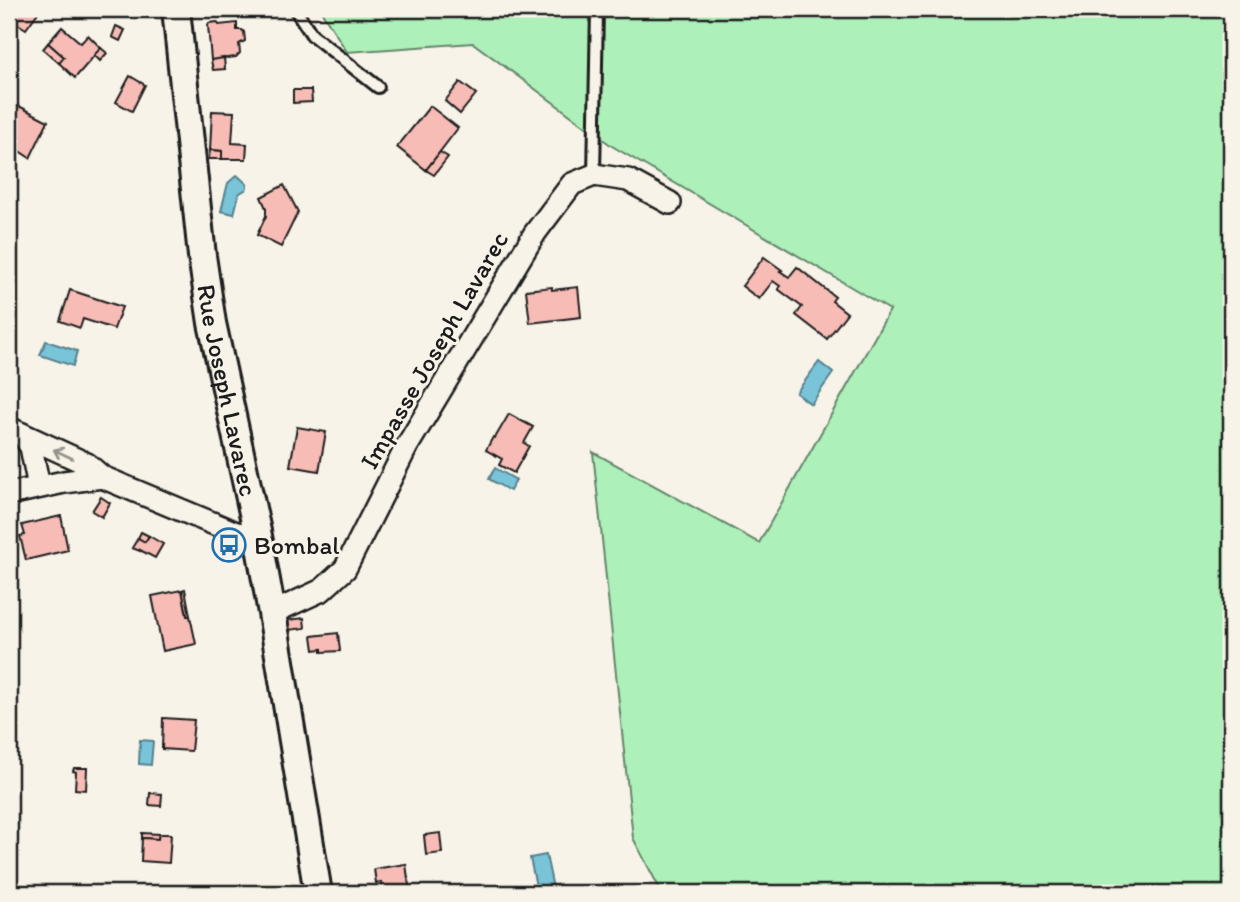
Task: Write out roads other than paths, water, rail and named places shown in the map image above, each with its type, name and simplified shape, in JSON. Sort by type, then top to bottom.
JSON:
[{"type":"street","name":"Rue Joseph Lavarec","points":[[176,9],[200,242],[210,309],[258,536],[318,893]]},
{"type":"street","points":[[594,175],[628,180],[670,203]]},
{"type":"street","name":"Impasse Joseph Lavarec","points":[[272,613],[322,590],[345,569],[407,446],[535,233],[572,184],[594,175]]},
{"type":"street","points":[[15,431],[87,464],[102,477],[236,533],[258,536]]},
{"type":"street","points":[[15,431],[31,447],[39,487]]},
{"type":"street","points":[[9,494],[102,477]]},
{"type":"lane","points":[[295,9],[312,35],[378,87]]},
{"type":"lane","points":[[594,175],[597,9]]},
{"type":"water","points":[[237,175],[247,184],[247,188],[239,194],[234,214],[221,211],[228,183]]},
{"type":"water","points":[[46,341],[77,351],[73,366],[40,355]]},
{"type":"water","points":[[819,362],[833,373],[811,404],[796,393]]},
{"type":"water","points":[[495,468],[516,480],[510,491],[489,479]]},
{"type":"water","points":[[140,740],[153,741],[151,765],[139,764]]},
{"type":"water","points":[[546,855],[553,888],[537,891],[530,858]]},
{"type":"place","name":"Bombal","points":[[229,545]]}]
